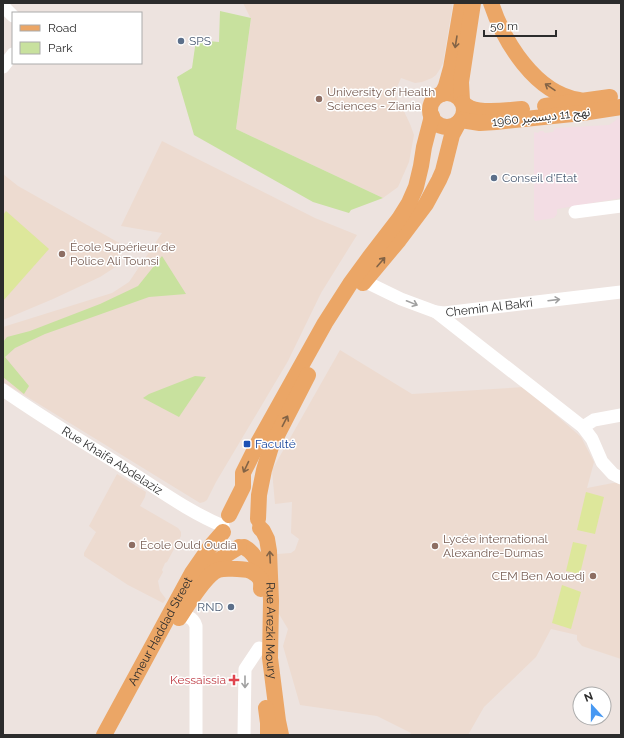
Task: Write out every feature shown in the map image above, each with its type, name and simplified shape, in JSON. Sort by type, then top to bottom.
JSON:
[{"type":"main road","points":[[442,94],[450,74],[462,3]]},
{"type":"main road","points":[[462,102],[461,91],[473,3]]},
{"type":"main road","points":[[491,3],[500,27],[514,52],[527,68],[542,82],[560,94],[568,98],[586,101]]},
{"type":"main road","points":[[259,523],[252,513],[245,510],[236,511],[225,524],[229,542],[242,547],[253,544],[256,540],[260,532],[260,495],[264,470],[271,447],[306,378],[332,330],[364,281],[400,240],[418,216],[440,180],[452,135],[460,121],[464,112],[464,107],[458,96],[447,93],[437,96],[431,105],[430,110],[434,121],[444,126],[449,126],[460,121]]},
{"type":"main road","name":"نهج 11 ديسمبر 1960","points":[[462,102],[469,108],[494,111],[527,109],[621,96]]},
{"type":"main road","name":"نهج 11 ديسمبر 1960","points":[[460,121],[480,123],[496,122],[621,107]]},
{"type":"main road","points":[[421,166],[432,116]]},
{"type":"main road","points":[[421,166],[427,152],[436,148],[440,149],[442,154],[443,171]]},
{"type":"main road","name":"Ameur Haddad Street","points":[[104,735],[189,578],[225,524],[243,486],[244,473],[258,443],[325,323],[350,284],[400,219],[413,196],[421,166]]},
{"type":"main road","name":"Rue Arezki Moury","points":[[259,523],[267,539],[269,551],[271,601],[270,658],[281,735]]},
{"type":"main road","name":"Ameur Haddad Street","points":[[114,735],[204,573],[217,561],[242,547]]},
{"type":"main road","name":"Rue Arezki Moury","points":[[242,547],[253,553],[260,569],[259,648],[268,723],[268,735]]},
{"type":"main road","points":[[179,618],[210,575],[220,569],[248,570],[254,572],[261,580]]},
{"type":"street","points":[[3,6],[12,15]]},
{"type":"street","points":[[3,67],[12,55]]},
{"type":"street","points":[[576,212],[621,206]]},
{"type":"street","name":"Chemin Al Bakri","points":[[364,281],[401,299],[436,312],[444,313],[621,292]]},
{"type":"street","points":[[436,312],[583,427],[592,439],[602,462],[613,474],[621,478]]},
{"type":"street","name":"Rue Khaifa Abdelaziz","points":[[3,390],[176,502],[206,519],[225,524]]},
{"type":"street","points":[[583,427],[594,420],[621,415]]},
{"type":"street","points":[[179,618],[189,617],[196,626],[196,735]]},
{"type":"street","points":[[244,735],[245,668],[259,648]]},
{"type":"shaded area","name":"University of Health Sciences - Ziania","points":[[243,3],[453,3],[443,63],[440,69],[432,78],[422,82],[415,83],[401,78],[394,94],[401,105],[414,135],[409,162],[398,187],[383,198],[236,129],[251,19]]},
{"type":"shaded area","points":[[619,118],[621,122],[621,198],[557,209],[557,214],[554,218],[535,221],[534,132],[553,132],[555,128],[609,125]]},
{"type":"shaded area","points":[[162,141],[315,218],[357,235],[321,293],[288,361],[216,482],[207,500],[200,503],[3,382],[3,327],[112,293],[129,282],[162,233],[121,226]]},
{"type":"shaded area","name":"École Supérieur de Police Ali Tounsi","points":[[3,174],[18,186],[121,244],[120,264],[100,277],[3,320]]},
{"type":"shaded area","name":"Lycée international Alexandre-Dumas","points":[[340,350],[412,394],[524,387],[581,437],[594,462],[587,488],[621,483],[621,659],[582,646],[577,640],[577,635],[551,629],[536,657],[484,707],[468,735],[410,735],[411,733],[377,716],[300,705],[283,646],[288,629],[279,614],[277,554],[291,553],[295,550],[299,539],[291,533],[292,502],[275,504],[272,470]]},
{"type":"shaded area","name":"École Ould Oudia","points":[[117,474],[146,492],[140,506],[178,528],[181,532],[181,536],[167,562],[165,563],[162,570],[163,572],[158,581],[160,591],[166,599],[163,603],[128,585],[84,556],[84,553],[96,532],[89,526]]},
{"type":"green space","points":[[220,11],[251,18],[236,129],[383,198],[351,210],[349,213],[313,202],[194,135],[177,77],[192,68],[196,40],[219,42]]},
{"type":"green space","points":[[6,211],[49,249],[3,301],[3,215]]},
{"type":"green space","points":[[162,256],[186,294],[149,297],[45,334],[15,348],[5,357],[29,386],[24,394],[3,377],[3,342],[7,337],[30,331],[100,304],[138,286]]},
{"type":"green space","points":[[195,376],[206,377],[179,417],[143,398],[149,394]]},
{"type":"green space","points":[[586,492],[604,497],[595,534],[577,530]]},
{"type":"green space","points":[[573,542],[587,545],[580,574],[566,571]]},
{"type":"green space","points":[[562,585],[581,592],[571,629],[552,623]]},
{"type":"place","name":"SPS","points":[[181,41]]},
{"type":"place","name":"University of Health Sciences - Ziania","points":[[319,99]]},
{"type":"place","name":"Conseil d'Etat","points":[[494,178]]},
{"type":"place","name":"École Supérieur de Police Ali Tounsi","points":[[62,254]]},
{"type":"place","name":"Faculté","points":[[247,444]]},
{"type":"place","name":"École Ould Oudia","points":[[132,545]]},
{"type":"place","name":"Lycée international Alexandre-Dumas","points":[[435,546]]},
{"type":"place","name":"CEM Ben Aouedj","points":[[593,576]]},
{"type":"place","name":"RND","points":[[231,607]]},
{"type":"place","name":"Kessaissia","points":[[234,680]]}]
